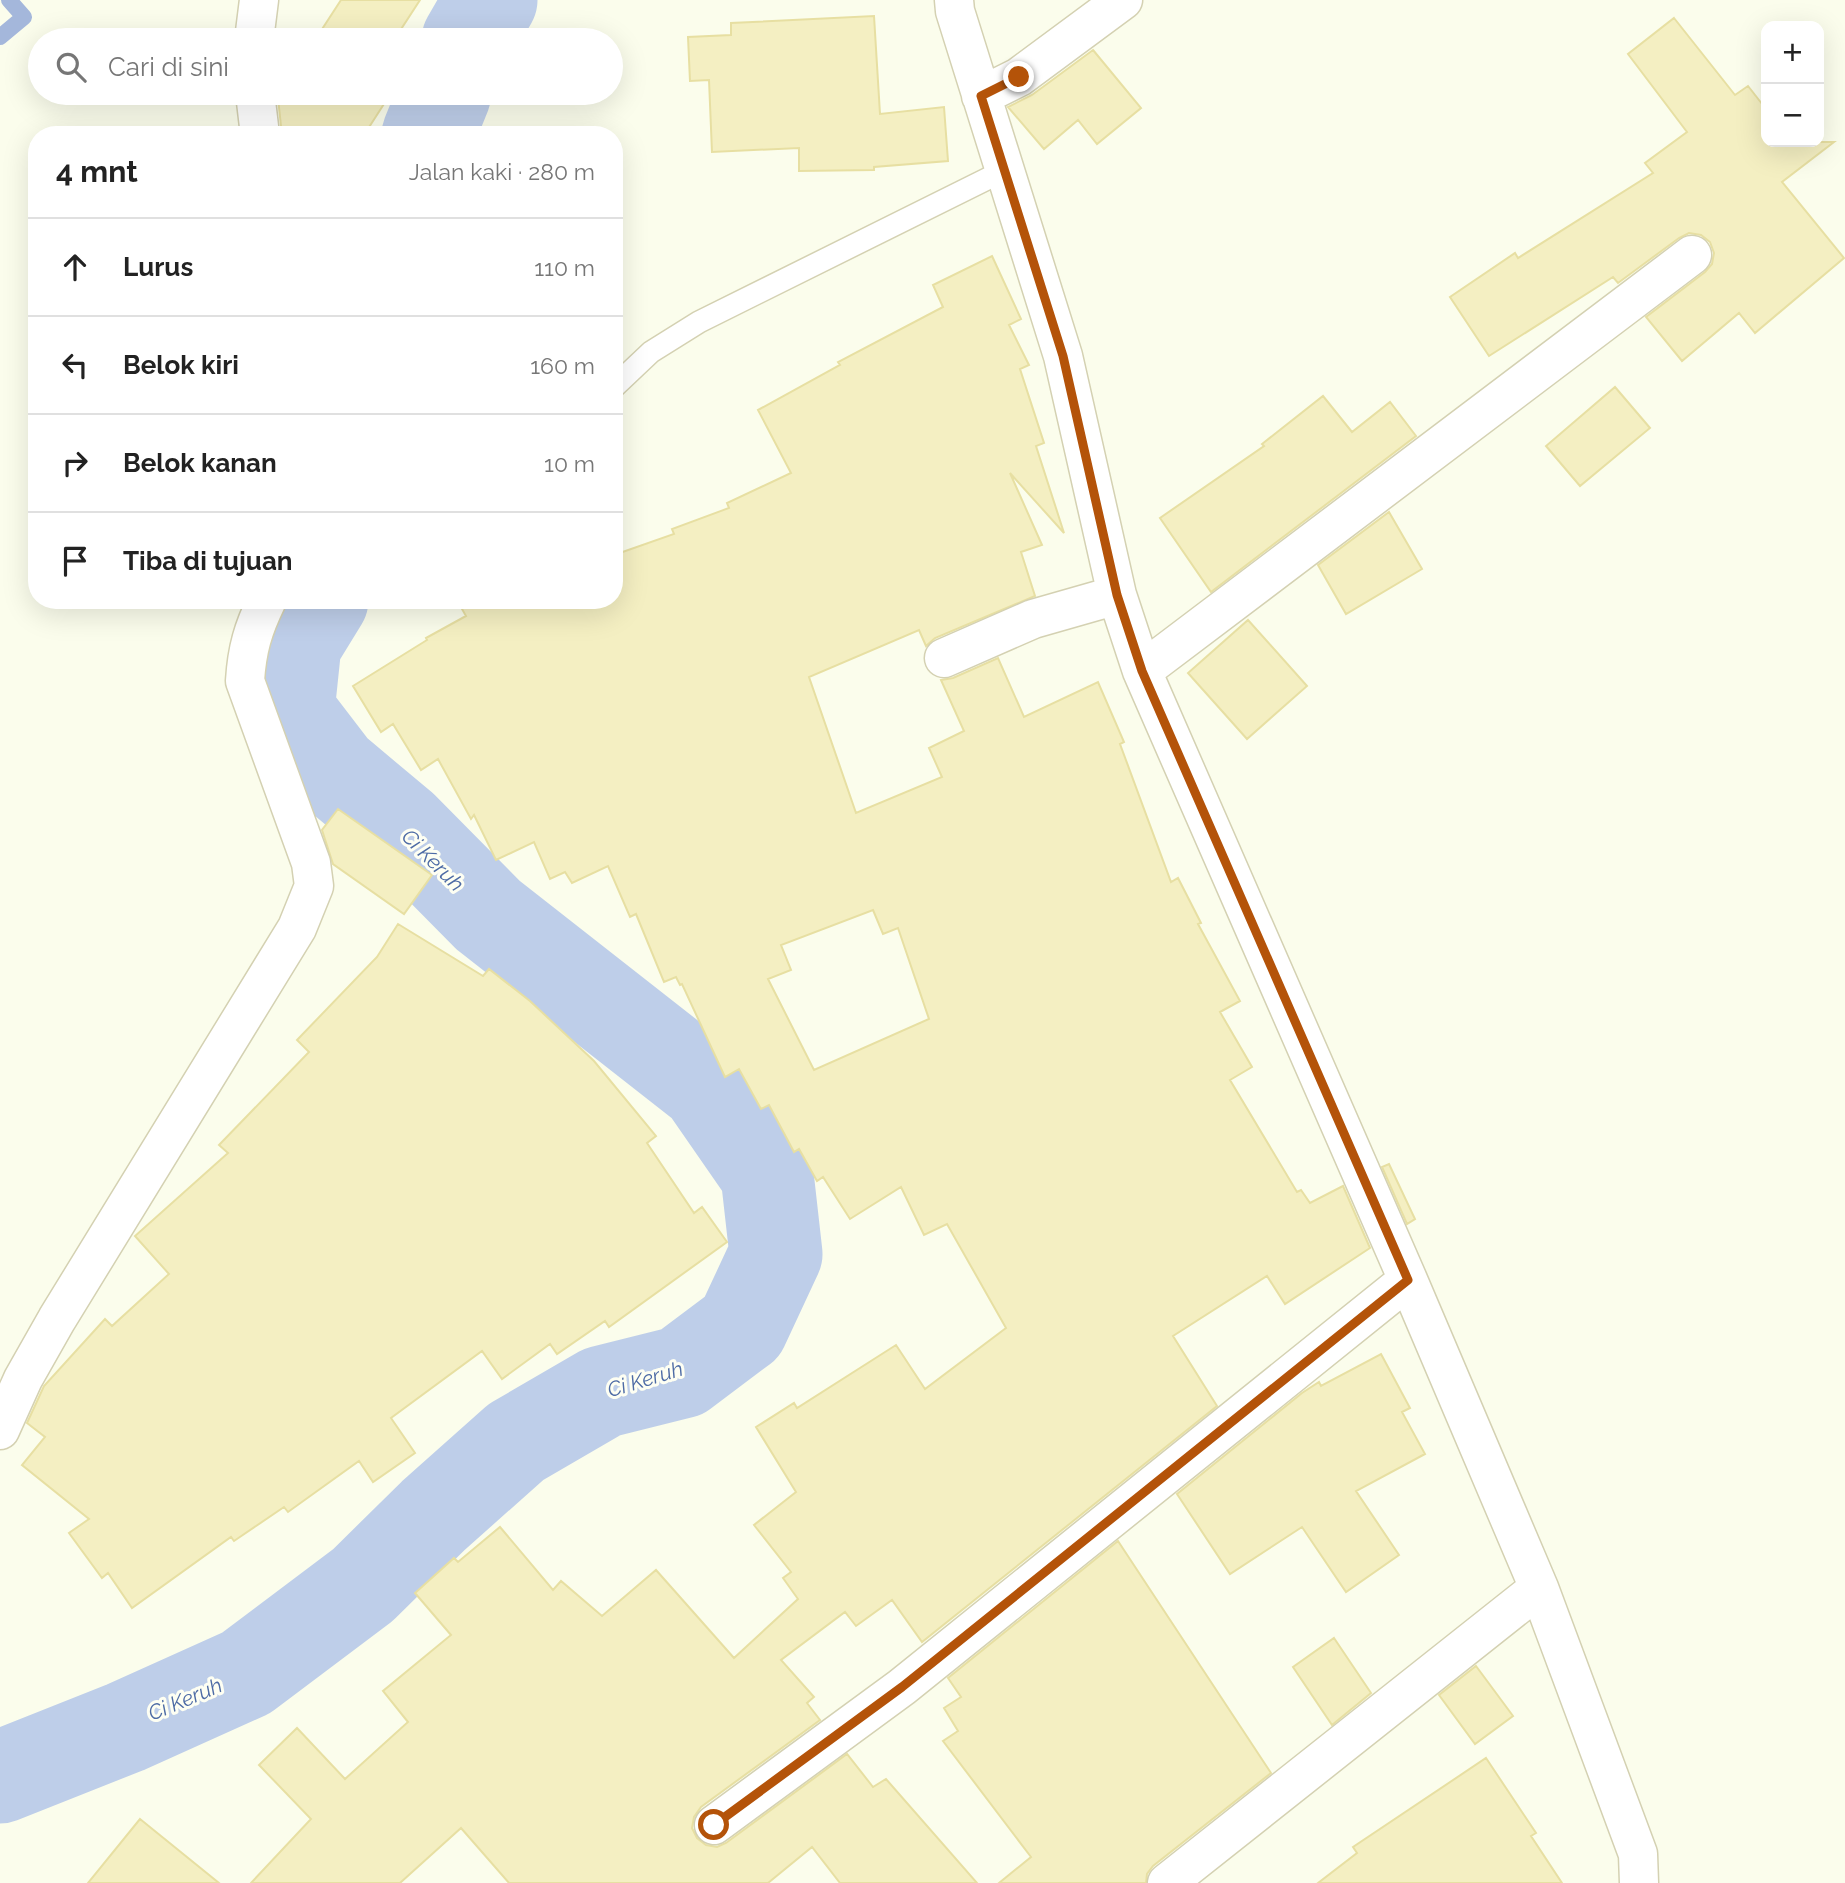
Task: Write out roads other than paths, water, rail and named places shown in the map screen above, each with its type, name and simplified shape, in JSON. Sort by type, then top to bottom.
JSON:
[{"type":"street","points":[[256,28],[259,0]]},
{"type":"street","points":[[954,0],[955,11],[1001,86],[1003,171],[1063,356],[1117,595],[1159,658],[1408,1280],[1539,1588],[1637,1854],[1639,1883]]},
{"type":"street","points":[[1001,86],[1123,0]]},
{"type":"street","points":[[256,105],[259,126]]},
{"type":"street","points":[[1159,658],[1692,256]]},
{"type":"street","points":[[944,658],[1033,619],[1117,595]]},
{"type":"street","points":[[0,1430],[23,1379],[57,1319],[297,928],[314,886],[312,863],[245,681],[247,652],[264,609]]},
{"type":"street","points":[[714,1825],[902,1687],[1408,1280]]},
{"type":"street","points":[[1167,1883],[1539,1588]]},
{"type":"lane","points":[[623,378],[651,352],[699,322],[1003,171]]},
{"type":"waterway","points":[[0,37],[24,17],[9,0]]},
{"type":"waterway","name":"Ci Keruh","points":[[475,28],[491,0]]},
{"type":"waterway","name":"Ci Keruh","points":[[432,126],[440,105]]},
{"type":"waterway","name":"Ci Keruh","points":[[0,1777],[126,1727],[246,1673],[363,1585],[434,1515],[516,1442],[602,1392],[682,1372],[742,1327],[776,1254],[767,1174],[706,1086],[488,915],[402,828],[334,771],[288,711],[295,644],[316,609]]}]
